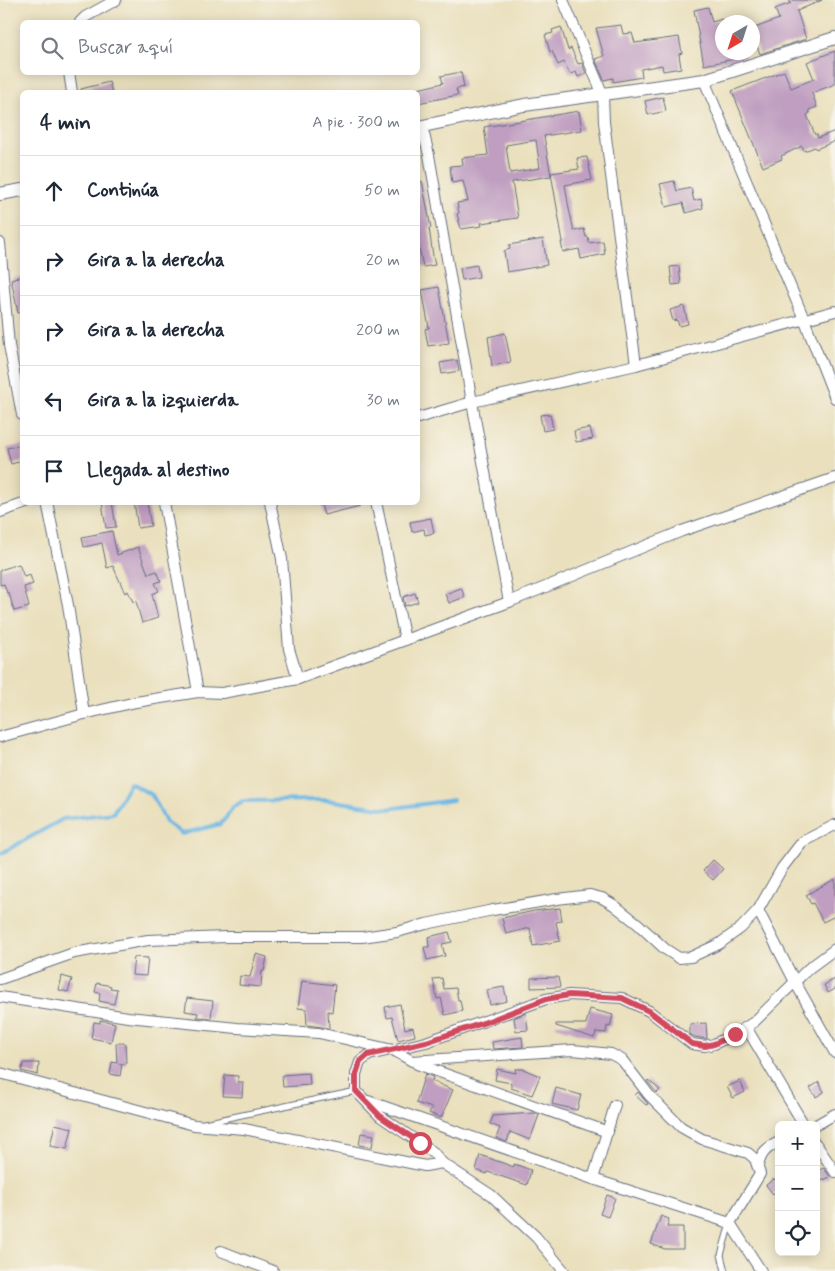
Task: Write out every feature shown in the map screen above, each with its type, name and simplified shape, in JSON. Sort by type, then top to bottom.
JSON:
[{"type":"street","points":[[82,20],[116,0]]},
{"type":"street","points":[[563,0],[603,95],[604,122],[636,365]]},
{"type":"street","points":[[509,602],[431,164],[420,126],[524,105],[704,80],[835,38]]},
{"type":"street","points":[[69,75],[72,90]]},
{"type":"street","points":[[704,80],[804,318],[835,398]]},
{"type":"street","points":[[0,194],[20,190]]},
{"type":"street","points":[[0,243],[9,345],[20,404]]},
{"type":"street","points":[[420,417],[472,402],[636,365],[835,311]]},
{"type":"street","points":[[0,737],[136,702],[198,692],[222,693],[298,679],[509,602],[682,531],[835,478]]},
{"type":"street","points":[[0,512],[20,505]]},
{"type":"street","points":[[48,505],[68,605],[84,714]]},
{"type":"street","points":[[165,505],[198,692]]},
{"type":"street","points":[[271,505],[282,559],[290,649],[298,679]]},
{"type":"street","points":[[377,505],[405,640]]},
{"type":"street","points":[[0,979],[74,953],[141,941],[226,937],[362,937],[397,932],[492,910],[590,895],[602,898],[614,905],[638,924],[665,950],[679,958],[691,957],[719,944],[741,928],[758,910],[782,868],[802,842],[835,825]]},
{"type":"street","points":[[758,910],[795,982],[835,1053]]},
{"type":"street","points":[[564,1271],[536,1237],[491,1195],[442,1163],[433,1152],[385,1120],[356,1091],[356,1074],[360,1062],[368,1055],[426,1042],[546,999],[569,995],[622,998],[649,1011],[692,1044],[705,1046],[714,1044],[746,1028],[764,1013],[808,969],[835,949]]},
{"type":"street","points":[[0,996],[128,1017],[237,1028],[319,1033],[393,1050],[412,1062],[608,1132]]},
{"type":"street","points":[[746,1028],[802,1121]]},
{"type":"street","points":[[412,1062],[573,1050],[611,1054],[622,1060],[649,1095],[681,1127],[724,1147],[748,1153],[755,1159],[760,1174],[730,1222]]},
{"type":"street","points":[[0,1073],[194,1125],[244,1129],[425,1166],[442,1163]]},
{"type":"street","points":[[365,1100],[593,1179],[730,1222],[761,1271]]},
{"type":"street","points":[[593,1179],[615,1105]]},
{"type":"street","points":[[820,1123],[835,1114]]},
{"type":"street","points":[[758,1166],[760,1155],[768,1147],[775,1144]]},
{"type":"street","points":[[820,1150],[835,1172]]},
{"type":"street","points":[[221,1251],[273,1271]]},
{"type":"lane","points":[[194,1125],[356,1091]]},
{"type":"lane","points":[[725,1271],[721,1255],[730,1222]]},
{"type":"building","points":[[789,0],[822,0],[797,11],[806,39],[760,54],[760,26],[779,19],[775,9],[791,3]]},
{"type":"building","points":[[708,7],[712,22],[715,21],[715,60],[730,60],[704,65],[694,10]]},
{"type":"building","points":[[621,25],[623,34],[632,33],[635,43],[679,37],[682,53],[679,54],[681,68],[663,71],[662,65],[641,69],[642,77],[613,82],[613,78],[604,80],[595,59],[604,56],[596,28]]},
{"type":"building","points":[[561,27],[568,50],[571,48],[578,64],[582,63],[586,73],[578,77],[576,72],[570,74],[564,62],[558,65],[552,51],[550,52],[545,35],[553,33],[552,30]]},
{"type":"building","points":[[835,51],[835,84],[812,93],[817,107],[809,110],[810,113],[807,115],[818,138],[835,131],[835,141],[816,149],[815,147],[804,151],[802,146],[781,156],[782,159],[763,167],[732,91],[784,71],[791,88],[814,79],[807,62]]},
{"type":"building","points":[[461,72],[464,87],[456,89],[458,95],[420,103],[420,90],[418,89],[443,83],[441,76]]},
{"type":"building","points":[[109,82],[111,90],[81,90]]},
{"type":"building","points":[[663,97],[666,111],[648,115],[645,101]]},
{"type":"building","points":[[579,111],[582,130],[544,136],[551,176],[512,182],[518,218],[481,223],[482,226],[461,229],[457,214],[459,213],[457,203],[468,201],[463,181],[452,183],[450,166],[463,165],[462,158],[488,155],[484,127]],"holes":[[[536,140],[540,168],[510,173],[506,145]]]},
{"type":"building","points":[[587,157],[592,180],[565,185],[569,209],[574,231],[584,229],[589,243],[603,241],[605,254],[581,259],[579,249],[563,252],[561,242],[563,242],[551,173],[579,169],[577,158]]},
{"type":"building","points":[[422,181],[431,228],[429,228],[435,265],[423,267],[420,252],[420,182]]},
{"type":"building","points":[[674,181],[677,191],[691,188],[694,201],[701,199],[703,208],[686,213],[683,203],[666,207],[660,184]]},
{"type":"building","points":[[543,239],[547,265],[507,272],[504,251],[510,249],[509,245]]},
{"type":"building","points":[[477,265],[479,277],[462,280],[460,268]]},
{"type":"building","points":[[679,266],[681,284],[672,285],[670,267]]},
{"type":"building","points":[[20,277],[20,312],[18,313],[11,279]]},
{"type":"building","points":[[439,287],[449,343],[428,346],[425,329],[429,328],[422,290]]},
{"type":"building","points":[[684,306],[688,324],[679,326],[677,320],[673,321],[670,310]]},
{"type":"building","points":[[505,333],[511,362],[492,366],[488,337]]},
{"type":"building","points":[[457,360],[459,371],[442,374],[440,363]]},
{"type":"building","points":[[550,414],[553,429],[543,431],[540,415]]},
{"type":"building","points":[[590,428],[593,439],[576,442],[574,431]]},
{"type":"building","points":[[20,445],[20,462],[11,464],[7,448]]},
{"type":"building","points":[[102,505],[112,505],[116,527],[106,528]]},
{"type":"building","points":[[134,505],[148,505],[151,526],[138,528]]},
{"type":"building","points":[[321,505],[360,505],[360,506],[324,515]]},
{"type":"building","points":[[431,518],[434,533],[425,535],[424,529],[412,532],[410,522]]},
{"type":"building","points":[[112,531],[117,555],[138,547],[148,574],[157,571],[161,581],[155,583],[159,591],[152,594],[158,618],[142,623],[136,601],[133,602],[128,591],[125,593],[113,566],[107,568],[102,543],[84,547],[82,537]]},
{"type":"building","points":[[19,564],[24,577],[30,575],[33,584],[24,587],[29,607],[14,611],[9,593],[7,593],[4,584],[0,585],[0,570]]},
{"type":"building","points":[[461,588],[465,597],[449,603],[445,594]]},
{"type":"building","points":[[415,593],[418,602],[405,606],[403,597]]},
{"type":"building","points":[[713,860],[723,869],[713,880],[703,871]]},
{"type":"building","points":[[835,879],[835,916],[823,922],[813,903],[811,904],[806,895]]},
{"type":"building","points":[[560,908],[562,921],[556,922],[560,941],[533,946],[530,928],[506,934],[502,918]]},
{"type":"building","points":[[449,932],[452,942],[442,944],[445,956],[427,960],[424,947],[429,947],[428,937]]},
{"type":"building","points":[[256,954],[267,957],[264,971],[262,971],[261,987],[239,985],[240,976],[250,977]]},
{"type":"building","points":[[134,957],[148,958],[146,976],[132,975]]},
{"type":"building","points":[[62,976],[72,979],[68,992],[59,990]]},
{"type":"building","points":[[558,977],[560,987],[531,988],[531,978]]},
{"type":"building","points":[[442,978],[444,989],[456,988],[462,1011],[445,1015],[441,998],[437,999],[433,979]]},
{"type":"building","points":[[835,979],[835,989],[828,993],[824,985]]},
{"type":"building","points":[[302,981],[335,985],[332,1012],[328,1011],[329,1028],[307,1025],[306,1009],[298,1008]]},
{"type":"building","points":[[97,983],[117,989],[114,1004],[99,1001],[100,993],[95,992]]},
{"type":"building","points":[[504,987],[507,1001],[490,1005],[487,990]]},
{"type":"building","points":[[187,998],[213,1001],[211,1018],[197,1017],[198,1013],[185,1011]]},
{"type":"building","points":[[400,1004],[405,1029],[413,1027],[415,1036],[398,1040],[392,1017],[387,1018],[385,1007]]},
{"type":"building","points":[[590,1009],[613,1015],[610,1027],[607,1026],[606,1033],[596,1032],[594,1038],[556,1026],[556,1024],[586,1024]]},
{"type":"building","points":[[526,1013],[528,1030],[516,1031],[514,1018]]},
{"type":"building","points":[[100,1020],[115,1023],[111,1042],[91,1038],[94,1022],[100,1023]]},
{"type":"building","points":[[706,1023],[707,1039],[690,1034],[690,1024]]},
{"type":"building","points":[[522,1037],[523,1047],[493,1049],[492,1042]]},
{"type":"building","points":[[116,1043],[125,1043],[126,1064],[122,1064],[120,1076],[110,1074],[112,1062],[117,1063]]},
{"type":"building","points":[[24,1063],[39,1063],[38,1075],[21,1071]]},
{"type":"building","points":[[497,1069],[516,1073],[515,1069],[523,1069],[540,1076],[532,1095],[511,1088],[511,1083],[495,1080]]},
{"type":"building","points":[[309,1073],[310,1085],[283,1087],[282,1075]]},
{"type":"building","points":[[425,1074],[433,1077],[432,1081],[453,1090],[441,1118],[429,1113],[432,1108],[416,1103]]},
{"type":"building","points":[[225,1075],[238,1076],[238,1082],[243,1082],[242,1097],[223,1096]]},
{"type":"building","points":[[647,1081],[660,1090],[657,1093]]},
{"type":"building","points":[[740,1081],[745,1092],[733,1098],[727,1087]]},
{"type":"building","points":[[819,1082],[824,1092],[816,1097],[810,1088]]},
{"type":"building","points":[[556,1088],[581,1095],[577,1110],[552,1104]]},
{"type":"building","points":[[638,1092],[648,1104],[646,1105],[635,1095]]},
{"type":"building","points":[[533,1113],[539,1115],[530,1140],[510,1132],[507,1142],[496,1138],[500,1128],[490,1124],[493,1116]]},
{"type":"building","points":[[55,1124],[72,1128],[67,1149],[50,1146]]},
{"type":"building","points":[[361,1133],[374,1135],[372,1147],[359,1145]]},
{"type":"building","points":[[480,1155],[514,1167],[514,1164],[531,1170],[527,1185],[476,1170]]},
{"type":"building","points":[[824,1168],[830,1177],[821,1181],[820,1170]]},
{"type":"building","points":[[774,1179],[775,1192],[773,1194],[766,1185]]},
{"type":"building","points":[[607,1195],[615,1198],[608,1217],[600,1214]]},
{"type":"building","points":[[661,1216],[669,1219],[667,1227],[683,1227],[683,1249],[665,1249],[651,1244]]},
{"type":"waterway","points":[[0,854],[63,819],[113,813],[130,783],[152,795],[166,822],[182,834],[220,824],[233,807],[243,801],[327,800],[387,809],[453,800]]},
{"type":"route","points":[[420,1143],[380,1116],[356,1091],[356,1074],[360,1062],[368,1055],[426,1042],[546,999],[569,995],[622,998],[649,1011],[692,1044],[705,1046],[714,1044],[735,1034]]}]
